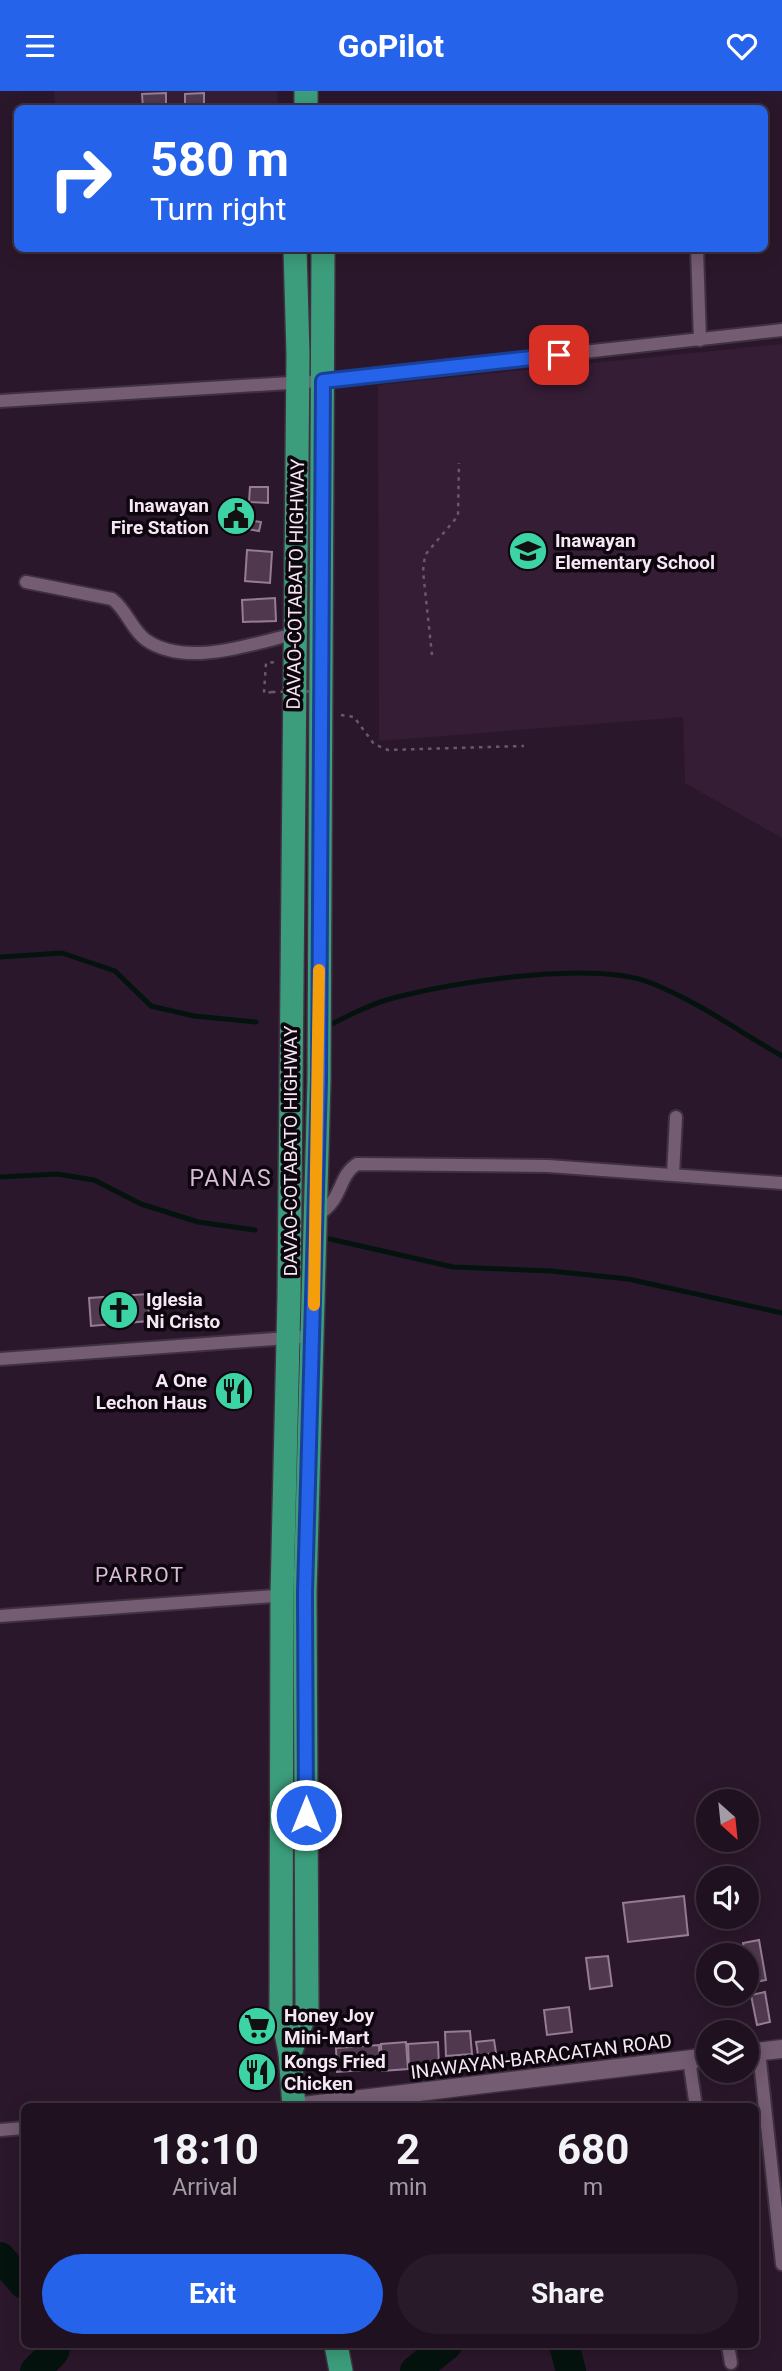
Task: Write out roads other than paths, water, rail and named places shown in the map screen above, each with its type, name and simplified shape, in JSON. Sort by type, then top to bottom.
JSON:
[{"type":"highway","name":"DAVAO-COTABATO HIGHWAY","points":[[294,2103],[290,2053],[307,2008],[288,1337],[298,382],[295,252]]},
{"type":"highway","name":"DAVAO-COTABATO HIGHWAY","points":[[294,1594],[314,1336],[323,252]]},
{"type":"highway","points":[[336,2348],[341,2370]]},
{"type":"main road","points":[[759,2051],[782,2049]]},
{"type":"main road","name":"INAWAYAN-BARACATAN ROAD","points":[[327,2103],[696,2058]]},
{"type":"street","points":[[696,252],[700,340]]},
{"type":"street","points":[[0,401],[323,381],[782,331]]},
{"type":"street","points":[[26,582],[112,599],[144,639],[158,647],[180,653],[241,646],[294,634]]},
{"type":"street","points":[[673,1175],[676,1117]]},
{"type":"street","points":[[316,1216],[332,1206],[351,1168],[357,1164],[516,1165],[782,1183]]},
{"type":"street","points":[[0,1359],[314,1336]]},
{"type":"street","points":[[0,1616],[294,1594]]},
{"type":"street","points":[[689,2059],[695,2103]]},
{"type":"street","points":[[757,2083],[782,2264]]},
{"type":"street","points":[[0,2130],[21,2128]]},
{"type":"street","points":[[728,2348],[731,2363]]},
{"type":"waterway","points":[[0,957],[62,953],[115,971],[151,1006],[194,1016],[256,1022]]},
{"type":"waterway","points":[[328,1026],[379,1002],[423,991],[526,976],[596,973],[626,976],[668,990],[782,1056]]},
{"type":"waterway","points":[[0,1177],[57,1174],[94,1180],[141,1204],[198,1222],[255,1230]]},
{"type":"waterway","points":[[330,1239],[453,1267],[551,1271],[628,1279],[782,1313]]},
{"type":"waterway","points":[[0,2257],[21,2281]]},
{"type":"waterway","points":[[35,2371],[55,2348]]},
{"type":"waterway","points":[[415,2371],[443,2348]]},
{"type":"waterway","points":[[565,2348],[571,2371]]},
{"type":"place","name":"Inawayan Fire Station","points":[[236,516]]},
{"type":"place","name":"Inawayan Elementary School","points":[[528,551]]},
{"type":"place","name":"Iglesia Ni Cristo","points":[[119,1310]]},
{"type":"place","name":"A One Lechon Haus","points":[[234,1391]]},
{"type":"place","name":"Honey Joy Mini-Mart","points":[[257,2026]]},
{"type":"place","name":"Kongs Fried Chicken","points":[[257,2072]]},
{"type":"district","name":"PANAS","points":[[231,1178]]},
{"type":"district","name":"PARROT","points":[[140,1575]]}]
